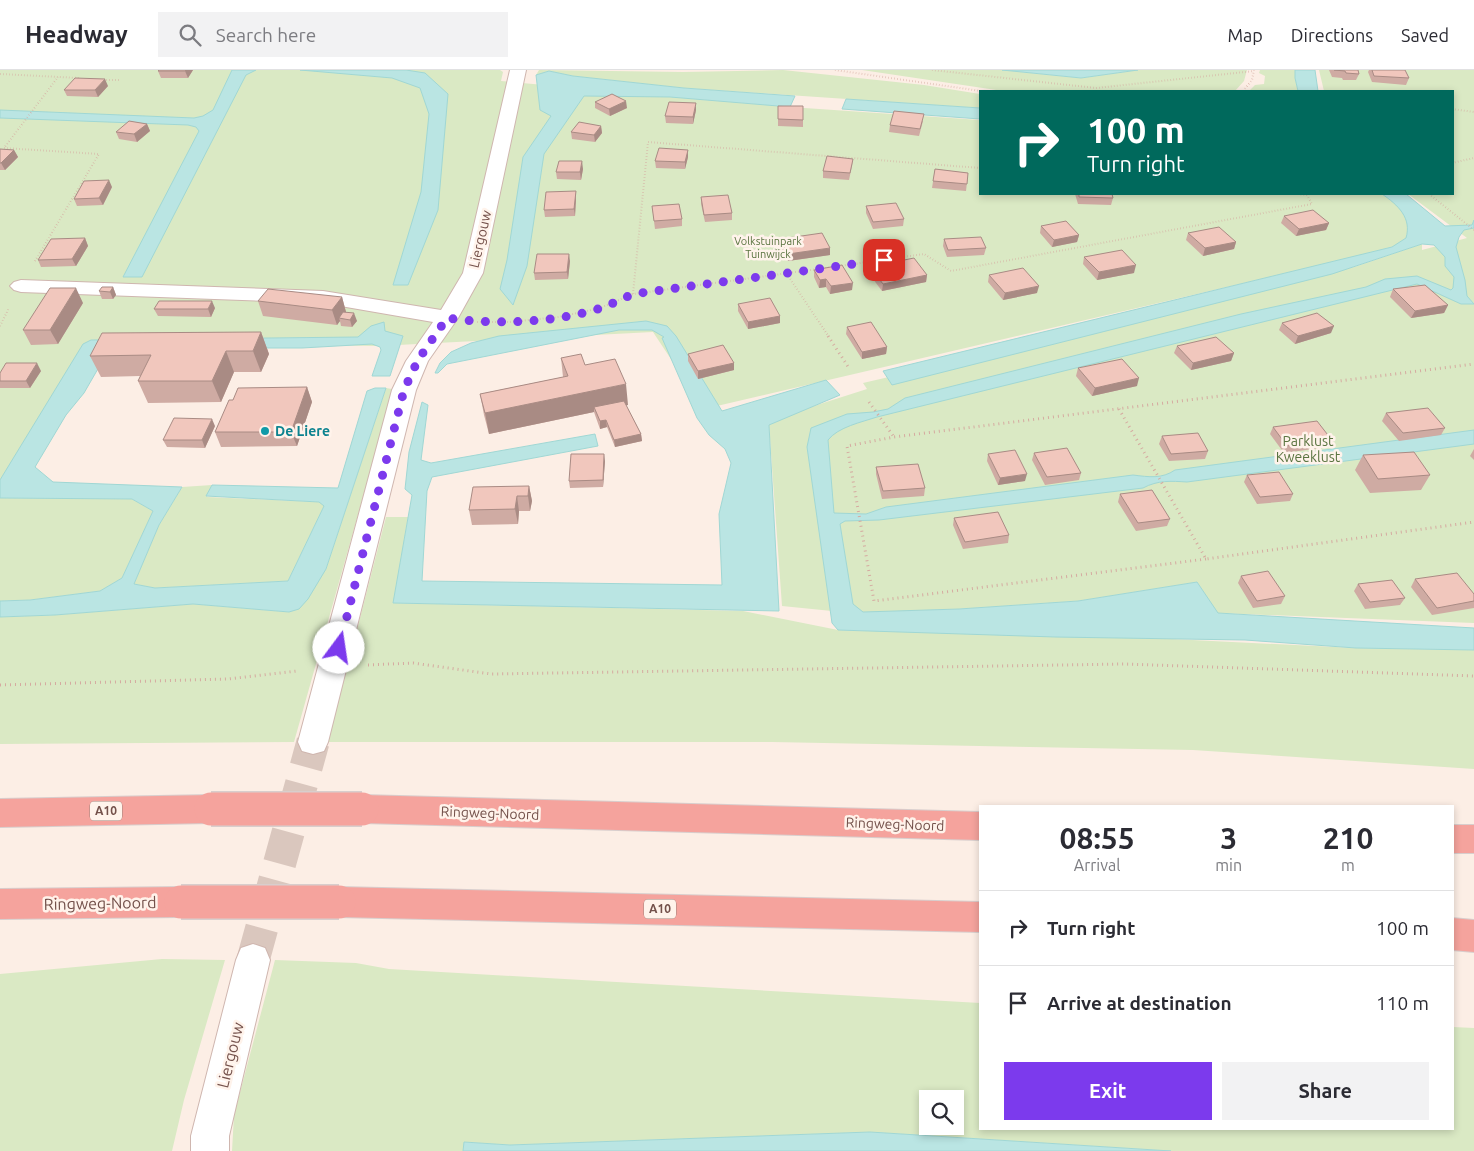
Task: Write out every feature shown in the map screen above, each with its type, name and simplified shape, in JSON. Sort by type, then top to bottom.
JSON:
[{"type":"highway","name":"Ringweg-Noord","points":[[0,813],[211,809],[362,809],[979,826]]},
{"type":"highway","points":[[1454,838],[1474,839]]},
{"type":"highway","name":"Ringweg-Noord","points":[[0,904],[339,902],[979,917]]},
{"type":"highway","points":[[1454,934],[1474,936]]},
{"type":"street","name":"Liergouw","points":[[313,742],[404,390],[418,360],[447,318],[473,273],[518,70]]},
{"type":"street","points":[[21,286],[323,297],[447,318]]},
{"type":"street","name":"Liergouw","points":[[210,1151],[210,1136],[254,960]]},
{"type":"path","points":[[835,70],[979,91]]},
{"type":"path","points":[[932,70],[1096,88],[1254,70],[1252,80],[1244,90]]},
{"type":"path","points":[[0,74],[84,78]]},
{"type":"path","points":[[21,286],[99,154],[4,148],[58,77]]},
{"type":"path","points":[[102,80],[119,80]]},
{"type":"path","points":[[1454,109],[1474,112]]},
{"type":"path","points":[[633,294],[648,142],[979,168]]},
{"type":"path","points":[[1454,163],[1474,158]]},
{"type":"path","points":[[447,318],[474,322],[508,322],[559,317],[600,308],[633,294],[924,254],[934,256],[944,268],[951,270],[1312,204],[1308,195]]},
{"type":"path","points":[[1430,195],[1474,230]]},
{"type":"path","points":[[787,274],[849,368]]},
{"type":"path","points":[[1474,364],[894,437],[847,446],[874,601],[1206,559],[1474,522]]},
{"type":"path","points":[[869,402],[894,437]]},
{"type":"path","points":[[1119,409],[1206,559]]},
{"type":"path","points":[[0,685],[228,680],[334,666],[413,663],[491,674],[1124,664],[1474,676]]},
{"type":"green space","name":"Volkstuinpark Tuinwijck","points":[[0,70],[500,70],[503,72],[501,81],[790,107],[979,120],[979,195],[1386,195],[1440,234],[1351,258],[704,409],[653,332],[378,346],[91,342],[0,480]]},
{"type":"green space","points":[[539,70],[683,72],[783,70],[924,85],[979,94],[979,108],[684,88],[573,76],[549,71],[536,75]]},
{"type":"green space","points":[[862,70],[1002,70],[1081,78],[1138,70],[1247,70],[1244,81],[1236,90],[996,90]]},
{"type":"green space","points":[[1260,70],[1295,70],[1298,90],[1250,90],[1255,85],[1264,84],[1265,76],[1259,73]]},
{"type":"green space","name":"Parklust Kweeklust","points":[[1319,70],[1474,70],[1474,623],[1217,613],[1197,582],[1078,601],[959,609],[852,613],[782,606],[770,420],[867,389],[863,383],[1238,296],[1354,267],[1422,244],[1422,250],[1467,238],[1409,195],[1454,195],[1454,90],[1324,90]]},
{"type":"green space","points":[[386,388],[392,389],[392,394],[294,742],[0,744],[0,617],[55,615],[193,604],[289,612],[326,569]]},
{"type":"green space","points":[[212,485],[207,497],[320,502],[324,506],[288,581],[155,588],[134,584],[159,525],[182,487]]},
{"type":"green space","points":[[0,498],[132,499],[153,511],[122,578],[100,591],[29,600],[0,601]]},
{"type":"green space","points":[[386,517],[408,517],[394,603],[743,611],[838,630],[1172,639],[1356,648],[1474,650],[1474,769],[1193,750],[772,742],[328,742]]},
{"type":"green space","points":[[162,959],[225,960],[184,1100],[172,1151],[0,1151],[0,974]]},
{"type":"green space","points":[[275,960],[356,963],[389,969],[979,1003],[979,1130],[1454,1130],[1454,1027],[1474,1028],[1474,1151],[1171,1151],[870,1132],[510,1145],[465,1142],[463,1151],[232,1151],[234,1115]]},
{"type":"water","points":[[232,70],[256,70],[246,75],[142,277],[123,277],[199,131],[196,127],[188,125],[0,118],[0,110],[194,118],[203,116],[213,110]]},
{"type":"water","points":[[300,70],[406,70],[425,73],[448,94],[438,210],[408,285],[393,285],[421,192],[429,114],[420,88],[392,78]]},
{"type":"water","points":[[1002,70],[1138,70],[1081,78]]},
{"type":"water","points":[[1295,70],[1315,70],[1318,90],[1298,90]]},
{"type":"water","points":[[549,71],[573,76],[684,88],[795,96],[790,107],[670,97],[584,96],[544,154],[527,266],[513,305],[500,289],[507,260],[523,157],[551,116],[540,110],[536,75]]},
{"type":"water","points":[[846,99],[979,108],[979,119],[842,109]]},
{"type":"water","points":[[1383,195],[1407,195],[1445,226],[1472,225],[1474,220],[1474,228],[1464,230],[1459,237],[1456,247],[1465,280],[1467,296],[1474,304],[1461,304],[1417,284],[858,423],[844,428],[832,435],[828,440],[834,513],[866,514],[886,507],[1133,475],[1160,476],[1175,470],[1474,430],[1474,444],[1187,482],[1159,482],[1143,488],[879,520],[845,521],[840,524],[853,604],[863,612],[959,609],[1078,601],[1197,582],[1218,613],[1474,628],[1474,650],[1356,648],[1245,640],[1055,637],[838,630],[832,623],[807,447],[811,428],[847,414],[888,409],[905,398],[1241,314],[1366,287],[1385,279],[1417,276],[1451,290],[1454,277],[1445,266],[1445,257],[1434,245],[1422,244],[1332,274],[892,385],[883,371],[1392,247],[1406,238],[1407,231],[1405,218],[1393,203]]},
{"type":"water","points":[[646,321],[667,326],[676,336],[722,411],[826,380],[840,395],[769,425],[779,611],[393,603],[412,495],[405,489],[409,452],[422,402],[428,405],[421,460],[431,463],[595,434],[598,446],[432,477],[427,491],[422,581],[722,585],[719,514],[731,463],[725,449],[709,435],[697,418],[662,338],[664,337],[652,330],[619,330],[447,364],[438,373],[435,373],[440,363],[451,352],[471,343],[499,336]]},
{"type":"water","points":[[384,322],[385,331],[403,336],[390,376],[372,376],[381,350],[380,347],[372,344],[302,348],[110,348],[84,393],[66,415],[35,467],[53,482],[182,487],[159,525],[134,584],[155,588],[288,581],[324,506],[319,502],[206,496],[212,485],[338,488],[367,391],[375,388],[386,388],[326,569],[308,599],[299,609],[289,612],[193,604],[55,615],[0,617],[0,601],[30,600],[100,591],[122,578],[153,511],[132,499],[0,498],[0,480],[83,344],[91,340],[358,337],[371,326]]},
{"type":"water","points":[[870,1132],[1171,1151],[463,1151],[464,1142],[510,1145]]},
{"type":"building","points":[[159,70],[186,70],[158,71]]},
{"type":"building","points":[[1334,70],[1358,70],[1359,74],[1346,73],[1345,71]]},
{"type":"building","points":[[1372,70],[1405,70],[1409,78],[1374,76]]},
{"type":"building","points":[[75,78],[105,79],[95,90],[64,90]]},
{"type":"building","points":[[612,94],[626,101],[609,109],[595,102]]},
{"type":"building","points":[[669,102],[696,103],[693,117],[665,116]]},
{"type":"building","points":[[778,106],[803,106],[803,120],[778,119]]},
{"type":"building","points":[[894,111],[924,114],[920,129],[890,125]]},
{"type":"building","points":[[129,121],[147,124],[134,134],[116,132]]},
{"type":"building","points":[[579,122],[601,126],[594,135],[571,132]]},
{"type":"building","points":[[659,148],[688,150],[685,162],[655,161]]},
{"type":"building","points":[[0,149],[14,150],[1,163],[0,163]]},
{"type":"building","points":[[827,156],[853,159],[850,173],[823,171]]},
{"type":"building","points":[[559,161],[582,161],[580,172],[556,172]]},
{"type":"building","points":[[935,169],[968,173],[967,184],[933,181]]},
{"type":"building","points":[[109,180],[99,198],[74,199],[84,181]]},
{"type":"building","points":[[576,191],[574,209],[544,210],[546,192]]},
{"type":"building","points":[[728,195],[732,213],[704,215],[701,197]]},
{"type":"building","points":[[1079,195],[1112,195],[1113,198],[1079,197]]},
{"type":"building","points":[[896,203],[904,219],[873,222],[866,206]]},
{"type":"building","points":[[679,204],[682,219],[654,221],[652,206]]},
{"type":"building","points":[[1313,210],[1329,223],[1299,229],[1284,216]]},
{"type":"building","points":[[1066,221],[1079,235],[1054,240],[1041,226]]},
{"type":"building","points":[[1219,227],[1236,242],[1205,248],[1188,233]]},
{"type":"building","points":[[822,233],[830,248],[788,254],[781,239]]},
{"type":"building","points":[[981,237],[986,248],[948,250],[944,239]]},
{"type":"building","points":[[85,238],[72,259],[38,260],[51,239]]},
{"type":"building","points":[[1122,250],[1136,265],[1099,272],[1084,257]]},
{"type":"building","points":[[537,254],[569,254],[567,272],[534,273]]},
{"type":"building","points":[[914,258],[927,275],[883,284],[870,267]]},
{"type":"building","points":[[842,265],[853,283],[831,286],[826,279],[820,280],[814,270]]},
{"type":"building","points":[[1023,268],[1039,286],[1005,293],[989,275]]},
{"type":"building","points":[[1425,285],[1448,305],[1415,311],[1393,289]]},
{"type":"building","points":[[102,287],[113,287],[110,292],[99,291]]},
{"type":"building","points":[[50,288],[76,288],[50,330],[23,330]]},
{"type":"building","points":[[268,289],[342,297],[332,310],[258,301]]},
{"type":"building","points":[[770,298],[780,316],[748,322],[738,304]]},
{"type":"building","points":[[159,301],[212,301],[208,309],[154,309]]},
{"type":"building","points":[[343,312],[354,313],[350,320],[339,318]]},
{"type":"building","points":[[1317,313],[1334,326],[1298,336],[1282,323]]},
{"type":"building","points":[[871,322],[887,347],[862,352],[847,327]]},
{"type":"building","points":[[261,332],[253,351],[226,351],[212,381],[138,381],[151,355],[90,356],[102,333]]},
{"type":"building","points":[[1216,337],[1234,353],[1193,363],[1177,346]]},
{"type":"building","points":[[723,345],[734,363],[698,371],[688,354]]},
{"type":"building","points":[[581,354],[585,365],[615,359],[626,384],[485,413],[480,394],[568,376],[561,358]]},
{"type":"building","points":[[1122,359],[1139,378],[1095,388],[1078,368]]},
{"type":"building","points":[[6,363],[37,363],[26,381],[0,381],[0,373]]},
{"type":"building","points":[[307,387],[291,432],[215,432],[229,400],[233,400],[238,388]]},
{"type":"building","points":[[624,401],[641,434],[614,440],[606,420],[600,421],[594,407]]},
{"type":"building","points":[[1428,408],[1445,428],[1403,433],[1386,413]]},
{"type":"building","points":[[174,418],[212,419],[202,440],[163,440]]},
{"type":"building","points":[[1317,421],[1331,439],[1287,446],[1273,427]]},
{"type":"building","points":[[1198,433],[1208,451],[1171,454],[1162,436]]},
{"type":"building","points":[[1067,448],[1081,473],[1047,477],[1034,453]]},
{"type":"building","points":[[1015,450],[1027,474],[1000,478],[988,454]]},
{"type":"building","points":[[1414,452],[1430,475],[1378,479],[1363,455]]},
{"type":"building","points":[[571,454],[604,454],[603,480],[569,481]]},
{"type":"building","points":[[918,464],[925,488],[883,491],[876,467]]},
{"type":"building","points":[[1279,472],[1293,494],[1260,497],[1247,475]]},
{"type":"building","points":[[529,486],[528,496],[517,496],[515,509],[469,510],[473,487]]},
{"type":"building","points":[[1152,490],[1170,519],[1138,523],[1120,494]]},
{"type":"building","points":[[998,512],[1009,535],[965,542],[954,518]]},
{"type":"building","points":[[1268,571],[1285,596],[1257,601],[1241,576]]},
{"type":"building","points":[[1457,573],[1474,594],[1474,601],[1437,608],[1415,579]]},
{"type":"building","points":[[1392,580],[1405,598],[1370,602],[1358,584]]},
{"type":"tunnel","points":[[253,960],[313,742]]},
{"type":"place","name":"De Liere","points":[[265,431]]},
{"type":"route","points":[[339,648],[404,390],[418,360],[447,318],[474,322],[508,322],[559,317],[600,308],[633,294],[884,260]]}]
